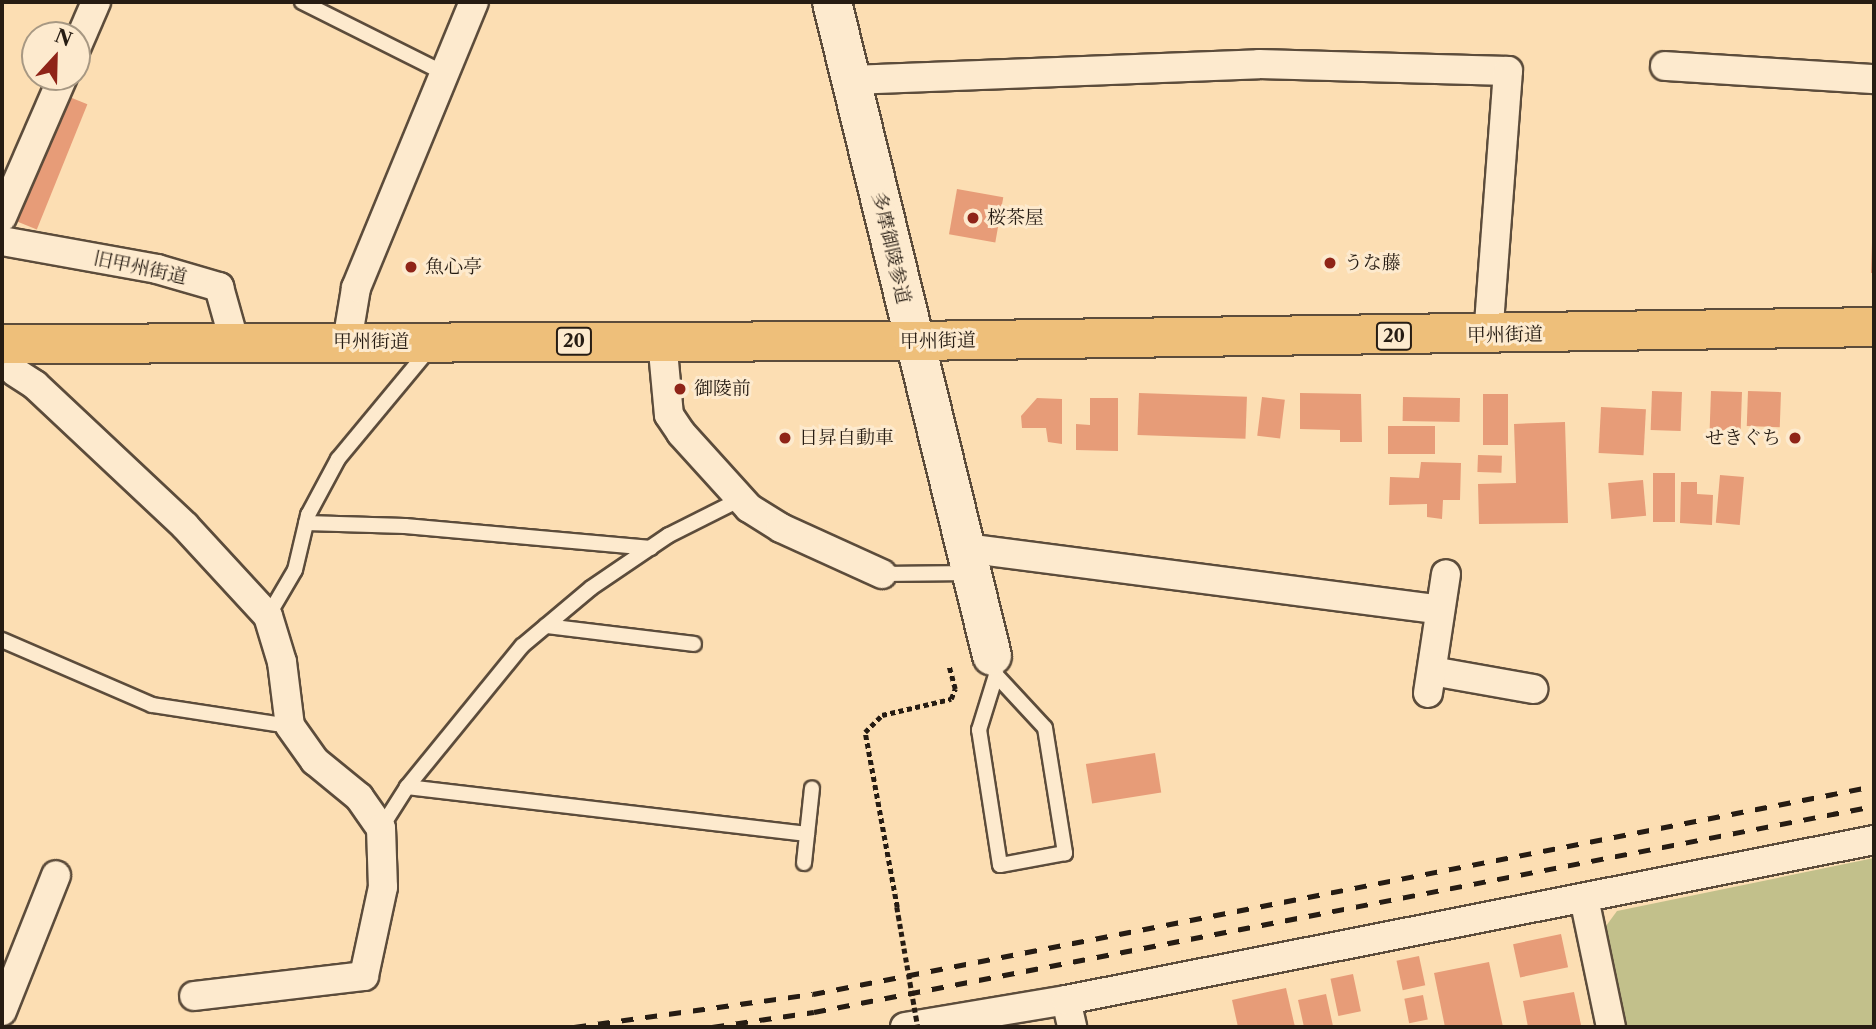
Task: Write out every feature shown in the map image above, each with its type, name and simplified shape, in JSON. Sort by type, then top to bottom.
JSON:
[{"type":"highway","name":"甲州街道","points":[[10,361],[235,344],[662,340],[913,341],[1488,335],[1874,327]]},
{"type":"main road","name":"多摩御陵参道","points":[[832,2],[994,665]]},
{"type":"street","points":[[88,21],[96,2]]},
{"type":"street","points":[[347,342],[356,288],[474,2]]},
{"type":"street","points":[[851,80],[1259,64],[1508,71],[1488,335]]},
{"type":"street","points":[[1665,66],[1874,79]]},
{"type":"street","points":[[2,217],[57,91]]},
{"type":"street","name":"旧甲州街道","points":[[2,241],[156,269],[219,287],[235,344]]},
{"type":"street","points":[[662,340],[669,415],[681,433],[749,508],[781,528],[882,574]]},
{"type":"street","points":[[10,361],[185,526],[268,616],[282,662],[290,726],[315,761],[359,797],[381,828],[383,887],[365,976],[194,996]]},
{"type":"street","points":[[968,560],[1440,610]]},
{"type":"street","points":[[1446,574],[1430,682],[1533,689]]},
{"type":"street","points":[[905,1027],[1069,1014],[1584,898],[1874,840]]},
{"type":"street","points":[[2,1011],[56,875]]},
{"type":"street","points":[[1584,898],[1611,1027]]},
{"type":"lane","points":[[302,2],[444,73]]},
{"type":"lane","points":[[268,616],[295,570],[306,523],[338,459],[435,342]]},
{"type":"lane","points":[[381,828],[407,788],[522,646],[591,588],[651,548],[741,499]]},
{"type":"lane","points":[[306,523],[405,526],[651,548]]},
{"type":"lane","points":[[882,574],[968,560]]},
{"type":"lane","points":[[546,626],[694,644]]},
{"type":"lane","points":[[2,640],[152,705],[290,726]]},
{"type":"lane","points":[[994,665],[1045,727],[1065,853],[1000,865],[979,730],[994,665]]},
{"type":"lane","points":[[407,788],[807,834]]},
{"type":"lane","points":[[804,863],[812,788]]},
{"type":"path","points":[[918,1027],[865,733],[882,715],[951,699],[955,689],[949,667]]},
{"type":"shaded area","points":[[1874,858],[1874,1027],[1626,1027],[1606,926],[1617,911]]},
{"type":"building","points":[[67,96],[87,104],[37,229],[16,221]]},
{"type":"building","points":[[957,189],[1003,197],[995,242],[949,234]]},
{"type":"building","points":[[1874,243],[1874,273],[1871,273]]},
{"type":"building","points":[[1652,391],[1682,392],[1681,431],[1651,430]]},
{"type":"building","points":[[1711,391],[1742,392],[1741,431],[1710,430]]},
{"type":"building","points":[[1748,391],[1781,392],[1780,427],[1747,426]]},
{"type":"building","points":[[1139,393],[1247,397],[1245,439],[1138,435]]},
{"type":"building","points":[[1300,393],[1361,394],[1362,442],[1340,442],[1340,430],[1300,429]]},
{"type":"building","points":[[1483,394],[1508,394],[1508,445],[1483,445]]},
{"type":"building","points":[[1262,397],[1285,400],[1280,439],[1257,436]]},
{"type":"building","points":[[1403,397],[1460,398],[1460,422],[1403,421]]},
{"type":"building","points":[[1037,398],[1062,399],[1062,444],[1048,442],[1046,428],[1022,428],[1021,416]]},
{"type":"building","points":[[1090,398],[1118,398],[1118,451],[1076,450],[1076,424],[1090,425]]},
{"type":"building","points":[[1601,407],[1646,409],[1644,455],[1599,453]]},
{"type":"building","points":[[1565,422],[1568,523],[1479,524],[1478,484],[1516,483],[1514,424]]},
{"type":"building","points":[[1388,426],[1435,426],[1435,454],[1388,454]]},
{"type":"building","points":[[1478,455],[1502,456],[1501,473],[1477,472]]},
{"type":"building","points":[[1421,462],[1461,463],[1460,500],[1443,500],[1442,519],[1427,517],[1427,504],[1389,505],[1390,477],[1419,478]]},
{"type":"building","points":[[1653,473],[1675,473],[1675,522],[1653,522]]},
{"type":"building","points":[[1720,475],[1744,477],[1740,525],[1716,523]]},
{"type":"building","points":[[1643,480],[1646,516],[1611,519],[1608,483]]},
{"type":"building","points":[[1681,482],[1697,482],[1697,494],[1713,495],[1712,525],[1680,523]]},
{"type":"building","points":[[1155,753],[1161,793],[1092,803],[1086,764]]},
{"type":"building","points":[[1561,934],[1568,967],[1520,977],[1513,944]]},
{"type":"building","points":[[1419,956],[1425,985],[1403,990],[1397,961]]},
{"type":"building","points":[[1489,962],[1503,1027],[1445,1027],[1434,973]]},
{"type":"building","points":[[1353,974],[1361,1011],[1338,1016],[1331,979]]},
{"type":"building","points":[[1286,988],[1295,1027],[1238,1027],[1232,1000]]},
{"type":"building","points":[[1574,992],[1581,1025],[1528,1027],[1523,1001]]},
{"type":"building","points":[[1326,994],[1333,1026],[1304,1027],[1298,1000]]},
{"type":"building","points":[[1423,995],[1428,1020],[1409,1023],[1404,999]]},
{"type":"railway","points":[[574,1027],[813,994],[1874,786]]},
{"type":"railway","points":[[712,1027],[814,1012],[1874,806]]},
{"type":"place","name":"桜茶屋","points":[[973,218]]},
{"type":"place","name":"うな藤","points":[[1330,263]]},
{"type":"place","name":"魚心亭","points":[[411,267]]},
{"type":"place","name":"御陵前","points":[[680,389]]},
{"type":"place","name":"日昇自動車","points":[[785,438]]},
{"type":"place","name":"せきぐち","points":[[1795,438]]}]
